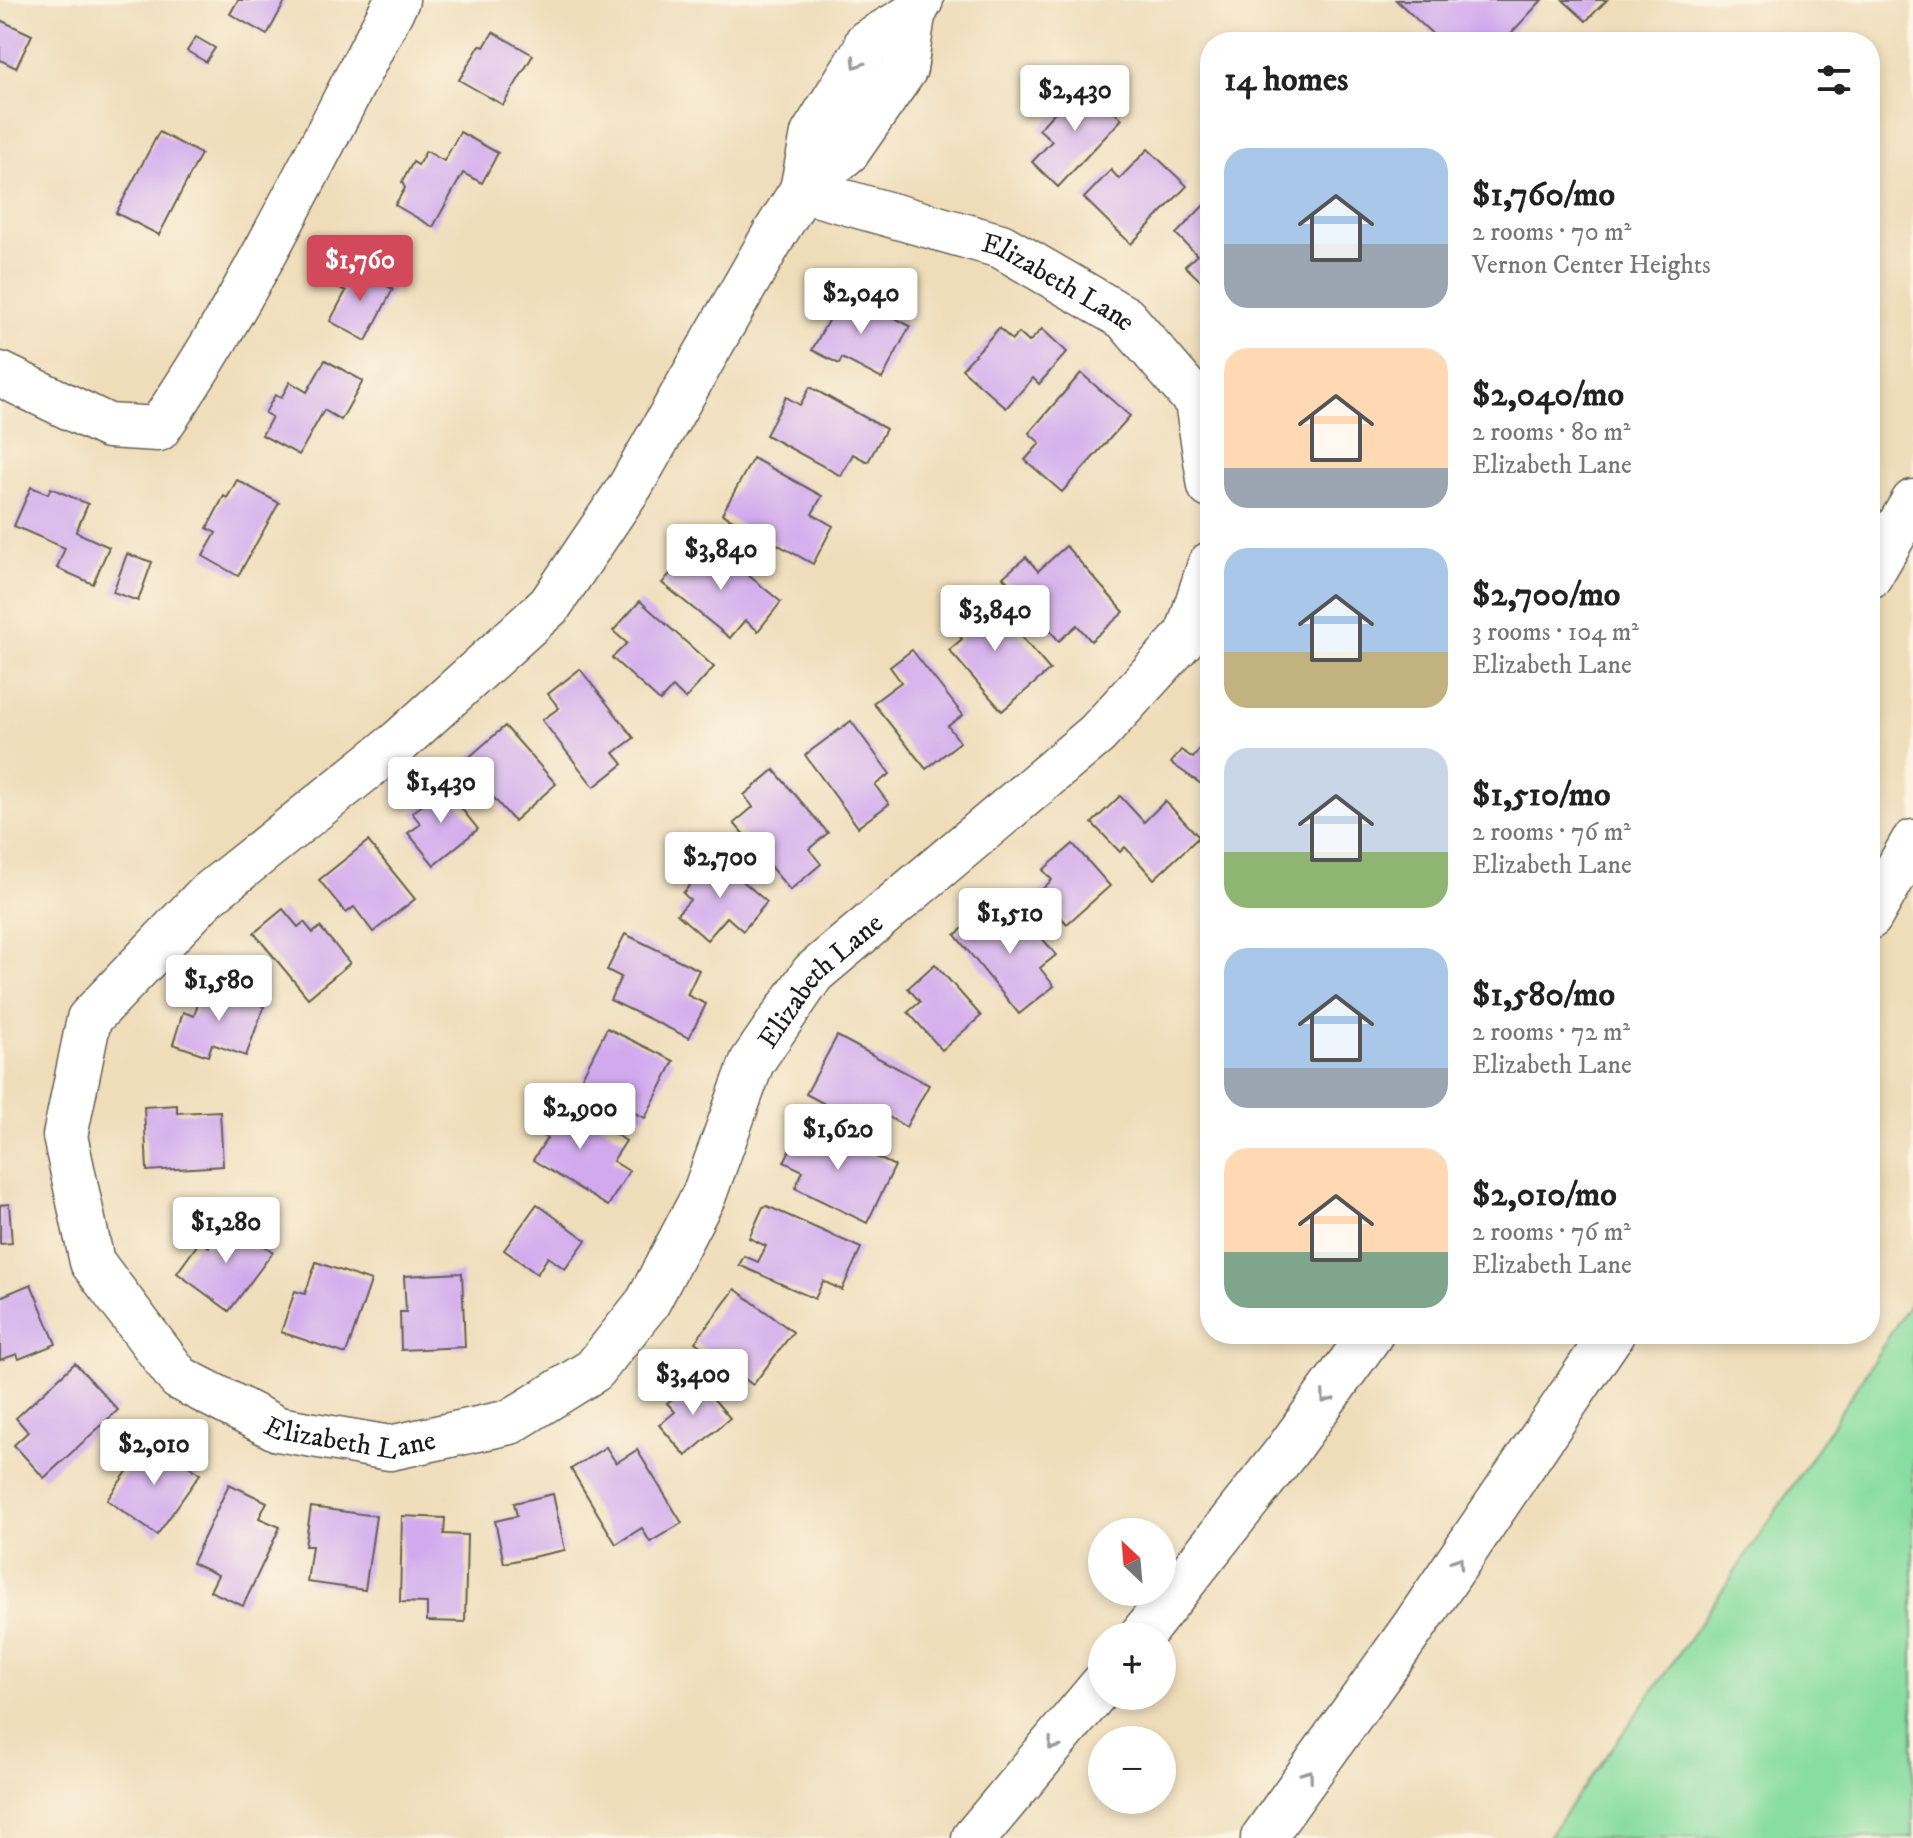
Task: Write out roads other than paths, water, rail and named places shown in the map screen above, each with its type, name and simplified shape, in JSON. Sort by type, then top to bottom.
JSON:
[{"type":"main road","points":[[0,374],[108,426],[158,429],[251,277],[397,0]]},
{"type":"main road","name":"Elizabeth Lane","points":[[917,8],[867,42],[813,134],[802,190],[631,485],[550,605],[399,742],[205,897],[89,1019],[65,1136],[92,1262],[179,1378],[278,1429],[390,1448],[510,1422],[594,1370],[648,1302],[704,1195],[752,1062],[813,973],[1097,734],[1187,635],[1200,595]]},
{"type":"main road","name":"Elizabeth Lane","points":[[802,190],[1001,246],[1125,318],[1197,402],[1200,421]]},
{"type":"main road","points":[[1880,559],[1913,502]]},
{"type":"main road","points":[[1880,900],[1913,842]]},
{"type":"main road","points":[[1152,1622],[1286,1452],[1364,1344]]},
{"type":"main road","points":[[1263,1838],[1413,1628],[1605,1344]]},
{"type":"main road","points":[[974,1838],[1088,1702]]}]
